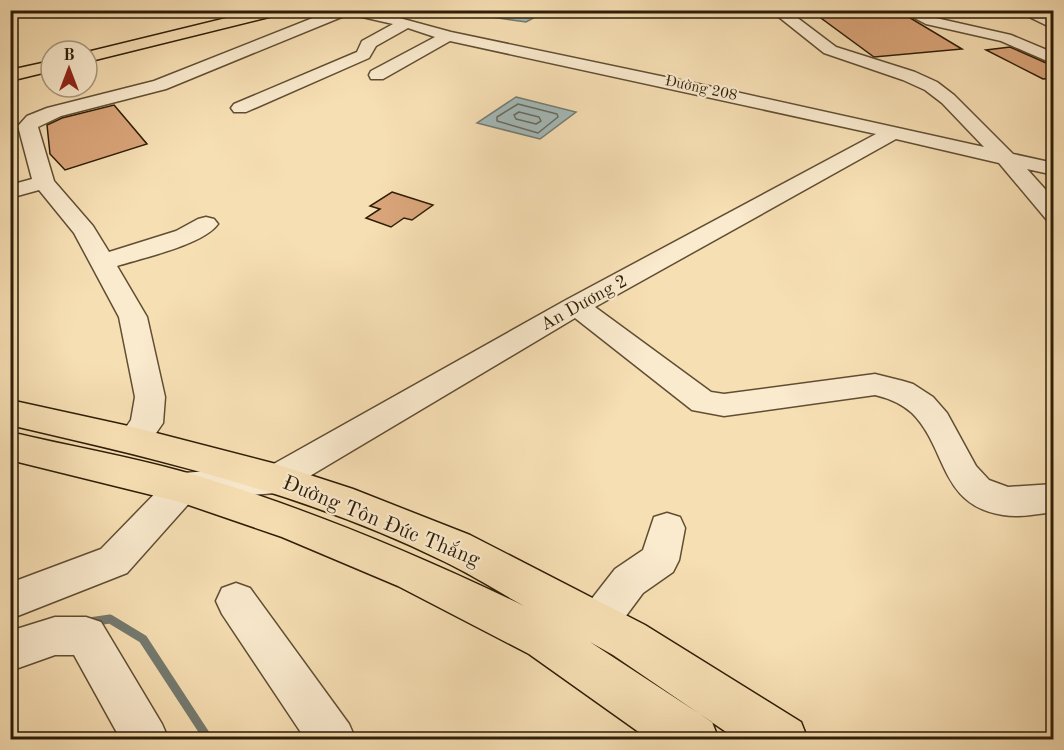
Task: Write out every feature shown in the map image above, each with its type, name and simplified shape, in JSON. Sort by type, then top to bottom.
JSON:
[{"type":"main road","points":[[99,48],[236,10]]},
{"type":"main road","points":[[99,49],[279,10]]},
{"type":"main road","points":[[10,64],[39,57]]},
{"type":"main road","points":[[10,76],[39,69]]},
{"type":"main road","name":"Đường Tôn Đức Thắng","points":[[10,412],[133,440],[276,479],[339,500],[455,547],[629,640],[783,740]]},
{"type":"main road","name":"Đường Tôn Đức Thắng","points":[[10,446],[183,488],[296,525],[413,573],[545,639],[694,740]]},
{"type":"street","name":"Đường 208","points":[[347,10],[448,36],[895,132],[1053,169]]},
{"type":"street","points":[[133,440],[147,423],[150,397],[133,317],[85,231],[44,182],[28,126],[34,120],[54,112],[160,85],[347,10]]},
{"type":"street","points":[[777,10],[830,50],[883,66],[931,86],[948,99],[1005,158],[1053,214]]},
{"type":"street","points":[[906,10],[931,21],[1006,38],[1052,58]]},
{"type":"street","points":[[1022,10],[1053,25]]},
{"type":"street","points":[[980,16],[1006,34],[1006,38]]},
{"type":"street","points":[[240,108],[363,55],[369,48],[369,44],[407,24]]},
{"type":"street","points":[[377,75],[448,36]]},
{"type":"street","name":"An Dương 2","points":[[276,479],[576,306],[895,132]]},
{"type":"street","points":[[10,192],[44,182]]},
{"type":"street","points":[[104,262],[184,236],[206,224]]},
{"type":"street","points":[[576,306],[703,402],[724,405],[875,384],[892,386],[906,392],[932,413],[968,481],[977,491],[1002,501],[1053,498]]},
{"type":"street","points":[[10,601],[114,561],[183,488],[276,479]]},
{"type":"street","points":[[597,623],[629,581],[660,560],[667,528]]},
{"type":"street","points":[[236,601],[333,740]]},
{"type":"street","points":[[10,651],[56,636],[87,636],[146,740]]},
{"type":"water","points":[[450,11],[537,11],[542,16],[526,22]]},
{"type":"water","points":[[516,97],[576,112],[540,139],[477,123]]},
{"type":"building","points":[[810,10],[897,10],[962,49],[874,57]]},
{"type":"building","points":[[1010,47],[1053,66],[1053,78],[1043,79],[986,50]]},
{"type":"building","points":[[114,105],[147,144],[65,170],[50,154],[47,125],[62,118]]},
{"type":"building","points":[[392,192],[433,205],[412,220],[404,218],[391,227],[366,218],[380,209],[370,206]]},
{"type":"waterway","points":[[89,622],[110,619],[143,639],[209,740]]}]
